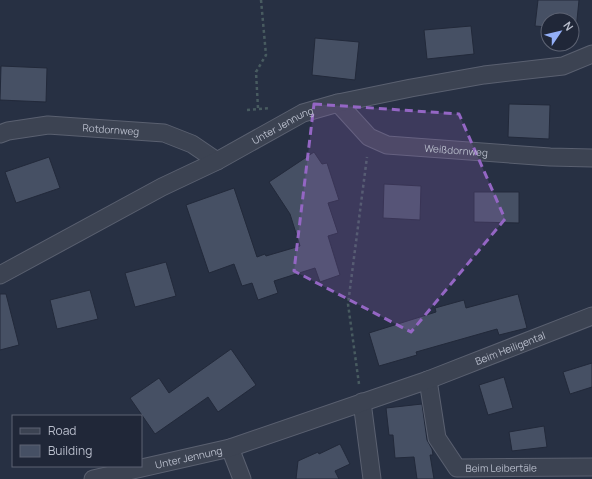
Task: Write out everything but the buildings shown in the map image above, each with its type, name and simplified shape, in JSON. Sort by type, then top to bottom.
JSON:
[{"type":"street","name":"Unter Jennung","points":[[0,275],[162,186],[216,161],[302,113],[338,103],[484,75],[563,66],[592,54]]},
{"type":"street","name":"Weißdornweg","points":[[338,103],[369,137],[387,145],[550,157],[592,158]]},
{"type":"street","name":"Rotdornweg","points":[[0,134],[8,131],[48,125],[164,133],[192,144],[216,161]]},
{"type":"street","name":"Beim Heiligental","points":[[428,380],[592,316]]},
{"type":"street","name":"Unter Jennung","points":[[93,479],[149,473],[230,448],[428,380]]},
{"type":"street","name":"Beim Leibertäle","points":[[428,380],[437,438],[457,468],[592,467]]},
{"type":"street","points":[[362,402],[372,479]]},
{"type":"street","name":"Unter Jennung","points":[[230,448],[242,479]]},
{"type":"path","points":[[248,110],[258,108],[256,72],[266,55],[261,0]]},
{"type":"path","points":[[362,402],[348,304],[369,137]]},
{"type":"highlighted area","points":[[314,104],[459,114],[505,219],[411,332],[294,271]]}]
